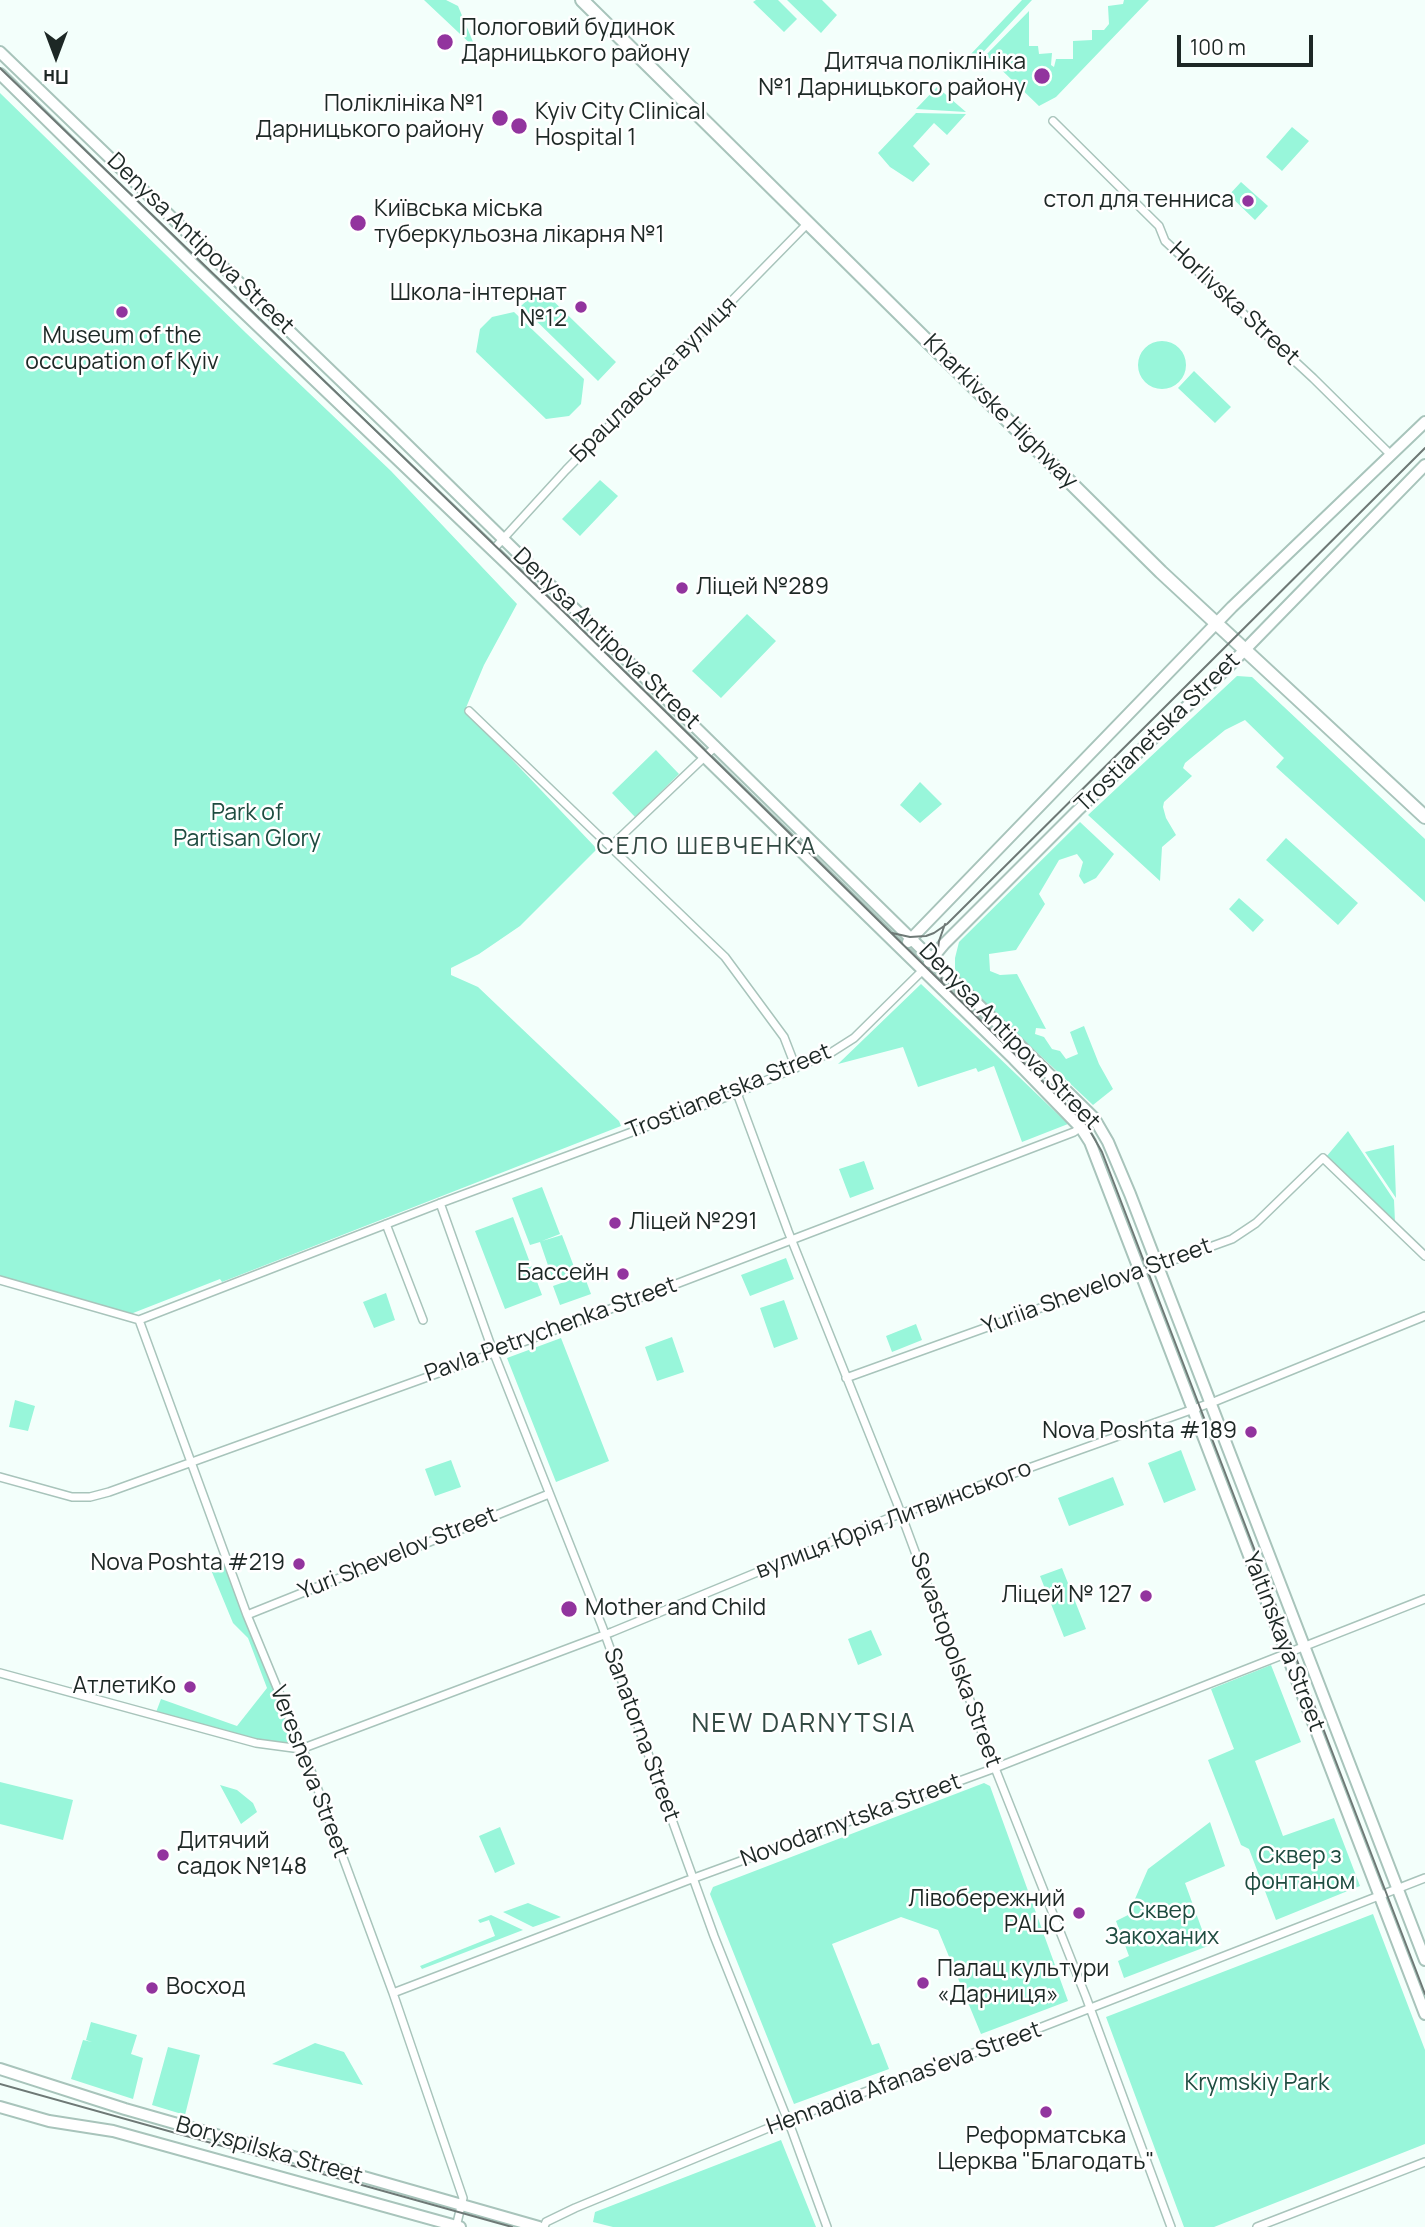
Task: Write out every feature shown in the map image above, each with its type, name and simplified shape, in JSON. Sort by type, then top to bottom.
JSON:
[{"type":"main road","name":"Kharkivske Highway","points":[[582,0],[1216,624],[1425,817]]},
{"type":"street","name":"Denysa Antipova Street","points":[[0,52],[390,428],[1094,1118],[1108,1142],[1157,1265]]},
{"type":"street","name":"Denysa Antipova Street","points":[[0,74],[923,970],[1081,1128],[1090,1142],[1140,1271]]},
{"type":"street","name":"Horlivska Street","points":[[1053,121],[1158,226],[1165,241],[1313,378],[1391,455]]},
{"type":"street","name":"Брацлавська вулиця","points":[[492,551],[566,470],[808,223]]},
{"type":"street","name":"Trostianetska Street","points":[[901,949],[1216,624],[1425,422]]},
{"type":"street","name":"Trostianetska Street","points":[[139,1320],[440,1203],[737,1093],[832,1052],[854,1038],[1067,821],[1246,650],[1425,465]]},
{"type":"street","points":[[469,711],[725,957],[784,1037],[796,1068]]},
{"type":"street","points":[[611,847],[716,746]]},
{"type":"street","name":"Sevastopolska Street","points":[[737,1093],[792,1240],[901,1514],[1171,2227]]},
{"type":"street","name":"Pavla Petrychenka Street","points":[[0,1477],[72,1497],[90,1497],[494,1353],[999,1161],[1081,1128],[1094,1118]]},
{"type":"street","name":"Yuriia Shevelova Street","points":[[846,1378],[1232,1239],[1256,1223],[1323,1158],[1425,1256]]},
{"type":"street","name":"Sanatorna Street","points":[[440,1203],[494,1353],[827,2227]]},
{"type":"street","points":[[386,1224],[423,1320]]},
{"type":"street","name":"Yaltinskaya Street","points":[[1157,1265],[1425,1961]]},
{"type":"street","name":"Yaltinskaya Street","points":[[1140,1271],[1425,2014]]},
{"type":"street","points":[[0,1280],[139,1320]]},
{"type":"street","name":"вулиця Юрія Литвинського","points":[[0,1673],[256,1743],[301,1749],[604,1636],[901,1514],[1210,1403],[1425,1316]]},
{"type":"street","name":"Veresneva Street","points":[[139,1320],[247,1615],[393,1993],[463,2198],[458,2227]]},
{"type":"street","name":"Yuri Shevelov Street","points":[[247,1615],[549,1494]]},
{"type":"street","name":"Novodarnytska Street","points":[[393,1993],[995,1768],[1425,1599]]},
{"type":"street","name":"Hennadia Afanas'eva Street","points":[[542,2227],[546,2222],[575,2208],[787,2121],[939,2067],[1425,1878]]},
{"type":"street","name":"Boryspilska Street","points":[[0,2069],[125,2109],[542,2227]]},
{"type":"street","name":"Boryspilska Street","points":[[0,2107],[49,2121],[113,2131],[458,2227]]},
{"type":"street","points":[[1257,2227],[1425,2162]]},
{"type":"green space","points":[[424,0],[446,0],[458,6],[476,49]]},
{"type":"green space","points":[[778,0],[797,19],[784,32],[753,2]]},
{"type":"green space","points":[[787,0],[822,0],[837,15],[821,33]]},
{"type":"green space","points":[[1022,0],[1032,0],[975,61],[970,55]]},
{"type":"green space","points":[[1124,0],[1149,0],[1056,97],[1039,106],[986,55],[1029,11],[1029,46],[1038,46],[1039,54],[1052,53],[1051,65],[1054,67],[1056,59],[1073,59],[1073,41],[1092,40],[1092,30],[1104,30],[1109,24],[1108,6],[1123,4]]},
{"type":"green space","points":[[937,87],[966,112],[916,109]]},
{"type":"green space","name":"Park of Partisan Glory","points":[[0,93],[391,471],[517,604],[484,665],[465,710],[597,849],[520,926],[479,954],[451,968],[451,975],[478,987],[619,1121],[621,1126],[222,1282],[220,1279],[128,1315],[0,1276]]},
{"type":"green space","points":[[916,113],[966,114],[947,135],[934,123],[913,146],[930,164],[913,182],[890,167],[878,153]]},
{"type":"green space","points":[[1292,127],[1309,141],[1282,171],[1266,157]]},
{"type":"green space","name":"стол для тенниса","points":[[1241,182],[1268,206],[1255,220],[1229,195]]},
{"type":"green space","points":[[540,288],[616,362],[598,381],[521,306]]},
{"type":"green space","points":[[514,312],[584,379],[581,404],[569,416],[546,419],[476,352],[480,329],[492,317]]},
{"type":"green space","points":[[1162,341],[1179,348],[1186,365],[1179,382],[1162,389],[1145,382],[1138,365],[1145,348]]},
{"type":"green space","points":[[1194,371],[1231,407],[1215,423],[1178,388]]},
{"type":"green space","points":[[600,480],[618,496],[580,536],[562,519]]},
{"type":"green space","points":[[747,614],[776,641],[721,698],[692,671]]},
{"type":"green space","points":[[1237,676],[1252,677],[1425,839],[1425,902],[1276,767],[1284,758],[1245,720],[1225,730],[1185,763],[1183,768],[1192,776],[1164,802],[1166,818],[1176,835],[1162,847],[1160,881],[1088,815]]},
{"type":"green space","points":[[656,750],[679,774],[635,817],[612,793]]},
{"type":"green space","points":[[920,782],[942,804],[920,823],[900,805]]},
{"type":"green space","points":[[1080,822],[1114,854],[1096,878],[1084,884],[1079,876],[1083,862],[1077,854],[1059,860],[1039,894],[1045,904],[1016,950],[989,954],[990,971],[1000,975],[1017,974],[1046,1029],[1036,1028],[1035,1034],[1044,1037],[1052,1049],[1060,1051],[1066,1059],[1078,1054],[1070,1032],[1084,1026],[1099,1064],[1113,1089],[1093,1105],[963,983],[955,970],[959,942]]},
{"type":"green space","points":[[1286,838],[1358,903],[1338,925],[1266,860]]},
{"type":"green space","points":[[1239,898],[1264,920],[1253,932],[1229,909]]},
{"type":"green space","points":[[921,984],[1068,1124],[1022,1142],[994,1066],[978,1072],[976,1068],[918,1087],[903,1047],[838,1064]]},
{"type":"green space","points":[[1348,1131],[1394,1200],[1395,1222],[1326,1157]]},
{"type":"green space","points":[[1394,1145],[1396,1198],[1365,1152]]},
{"type":"green space","points":[[864,1161],[874,1189],[850,1198],[839,1169]]},
{"type":"green space","points":[[542,1187],[560,1234],[542,1241],[562,1235],[576,1272],[553,1280],[540,1242],[530,1245],[512,1198]]},
{"type":"green space","points":[[513,1217],[542,1295],[505,1309],[475,1231]]},
{"type":"green space","points":[[786,1258],[794,1279],[750,1296],[741,1275]]},
{"type":"green space","points":[[584,1275],[591,1294],[560,1305],[553,1286]]},
{"type":"green space","points":[[386,1293],[395,1320],[374,1328],[363,1302]]},
{"type":"green space","points":[[784,1300],[798,1339],[774,1348],[760,1308]]},
{"type":"green space","points":[[916,1324],[922,1340],[892,1352],[886,1336]]},
{"type":"green space","points":[[672,1337],[684,1372],[657,1381],[645,1347]]},
{"type":"green space","points":[[561,1338],[609,1461],[556,1482],[507,1358]]},
{"type":"green space","points":[[15,1400],[35,1406],[28,1431],[9,1427]]},
{"type":"green space","points":[[1181,1450],[1196,1490],[1164,1503],[1148,1463]]},
{"type":"green space","points":[[451,1460],[461,1487],[435,1496],[425,1469]]},
{"type":"green space","points":[[1113,1477],[1124,1505],[1069,1526],[1058,1498]]},
{"type":"green space","points":[[227,1561],[301,1749],[256,1743],[155,1715],[161,1699],[237,1726],[267,1688],[248,1638],[233,1623],[209,1565]]},
{"type":"green space","points":[[1062,1568],[1086,1629],[1064,1637],[1040,1576]]},
{"type":"green space","points":[[871,1630],[882,1655],[858,1665],[848,1639]]},
{"type":"green space","name":"Сквер з фонтаном","points":[[1271,1665],[1301,1742],[1255,1761],[1283,1836],[1334,1818],[1360,1886],[1276,1920],[1249,1849],[1241,1845],[1208,1760],[1234,1749],[1211,1689]]},
{"type":"green space","points":[[0,1782],[73,1800],[63,1840],[0,1824]]},
{"type":"green space","points":[[984,1783],[990,1786],[1068,2001],[981,2034],[938,1930],[901,1917],[832,1944],[872,2045],[879,2043],[889,2069],[794,2104],[710,1894],[713,1887]]},
{"type":"green space","points":[[220,1785],[237,1790],[253,1803],[257,1812],[241,1824]]},
{"type":"green space","name":"Сквер Закоханих","points":[[1210,1822],[1225,1866],[1185,1883],[1208,1946],[1124,1978],[1118,1961],[1129,1956],[1116,1921],[1128,1915],[1148,1869]]},
{"type":"green space","points":[[500,1827],[515,1864],[495,1873],[479,1836]]},
{"type":"green space","points":[[528,1903],[561,1917],[533,1927],[503,1912]]},
{"type":"green space","name":"Krymskiy Park","points":[[1373,1914],[1425,2050],[1425,2144],[1214,2227],[1184,2227],[1106,2017]]},
{"type":"green space","points":[[491,1915],[523,1930],[422,1969],[420,1966],[495,1936],[489,1920],[480,1923],[478,1920]]},
{"type":"green space","points":[[91,2022],[137,2035],[131,2054],[143,2058],[133,2099],[71,2079],[83,2040],[92,2042],[86,2040]]},
{"type":"green space","points":[[315,2043],[344,2052],[363,2085],[272,2064]]},
{"type":"green space","points":[[168,2047],[200,2055],[185,2115],[152,2105]]},
{"type":"green space","points":[[781,2140],[816,2227],[613,2227],[593,2222],[595,2212]]},
{"type":"tram line","points":[[0,68],[569,617],[1086,1124],[1102,1152],[1425,1994]]},
{"type":"tram line","points":[[892,933],[910,937],[926,936],[947,924],[1425,448]]},
{"type":"tram line","points":[[942,982],[937,957],[945,924]]},
{"type":"tram line","points":[[0,2084],[512,2227]]},
{"type":"place","name":"Пологовий будинок Дарницького району","points":[[445,42]]},
{"type":"place","name":"Дитяча поліклініка №1 Дарницького району","points":[[1042,76]]},
{"type":"place","name":"Поліклініка №1 Дарницького району","points":[[500,118]]},
{"type":"place","name":"Kyiv City Clinical Hospital 1","points":[[519,126]]},
{"type":"place","name":"стол для тенниса","points":[[1248,201]]},
{"type":"place","name":"Київська міська туберкульозна лікарня №1","points":[[358,223]]},
{"type":"place","name":"Школа-інтернат №12","points":[[581,307]]},
{"type":"place","name":"Museum of the occupation of Kyiv","points":[[122,312]]},
{"type":"place","name":"Ліцей №289","points":[[682,588]]},
{"type":"place","name":"Ліцей №291","points":[[615,1223]]},
{"type":"place","name":"Бассейн","points":[[623,1274]]},
{"type":"place","name":"Nova Poshta #189","points":[[1251,1432]]},
{"type":"place","name":"Nova Poshta #219","points":[[299,1564]]},
{"type":"place","name":"Ліцей № 127","points":[[1146,1596]]},
{"type":"place","name":"Mother and Child","points":[[569,1609]]},
{"type":"place","name":"АтлетиКо","points":[[190,1687]]},
{"type":"place","name":"Дитячий садок №148","points":[[163,1855]]},
{"type":"place","name":"Лівобережний РАЦС","points":[[1079,1913]]},
{"type":"place","name":"Палац культури «Дарниця»","points":[[923,1983]]},
{"type":"place","name":"Восход","points":[[152,1988]]},
{"type":"place","name":"Реформатська Церква \"Благодать\"","points":[[1046,2112]]},
{"type":"district","name":"СЕЛО ШЕВЧЕНКА","points":[[707,847]]},
{"type":"district","name":"NEW DARNYTSIA","points":[[804,1725]]}]
